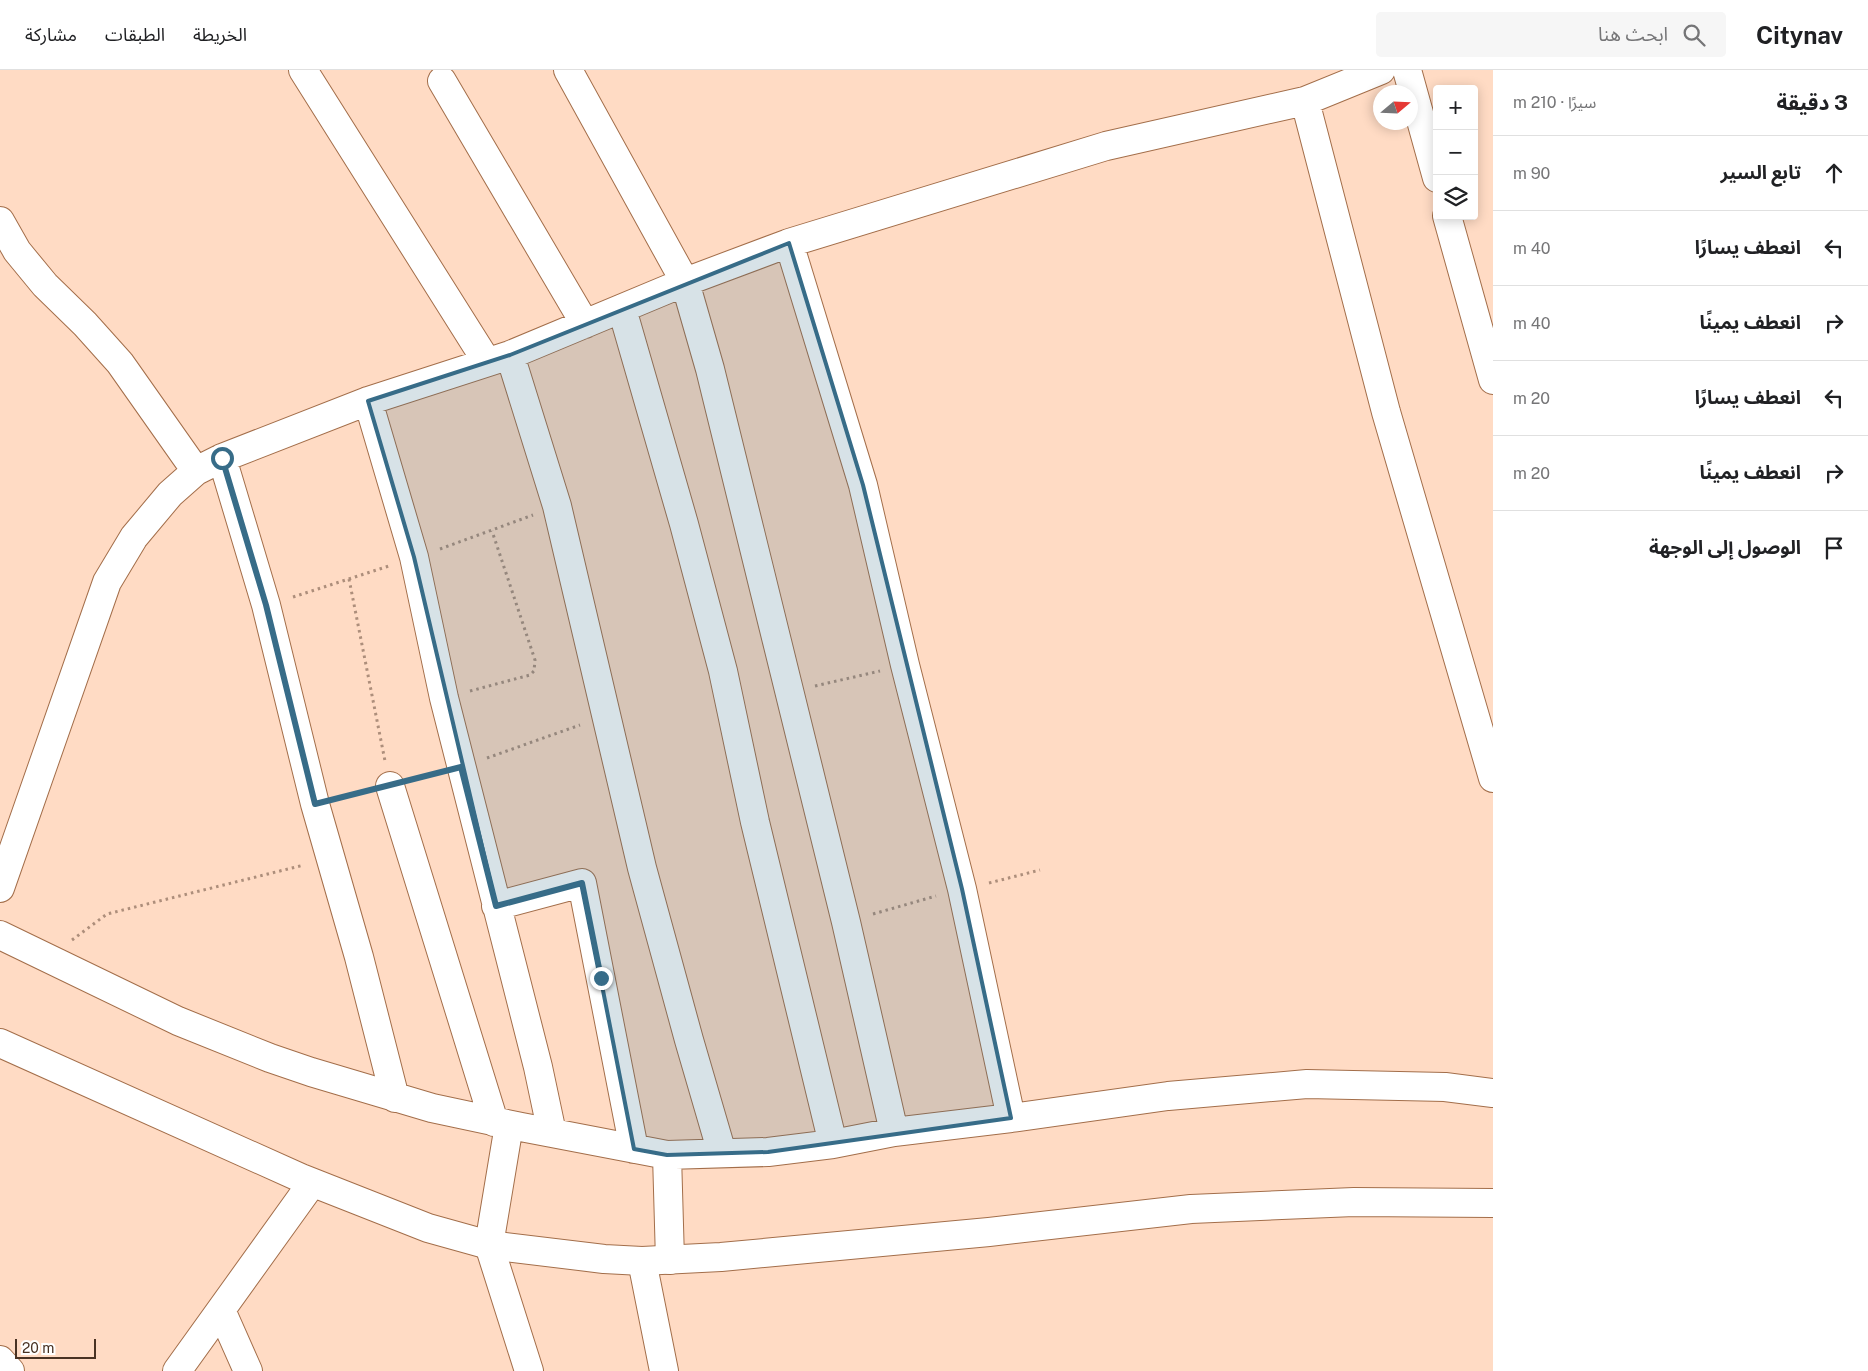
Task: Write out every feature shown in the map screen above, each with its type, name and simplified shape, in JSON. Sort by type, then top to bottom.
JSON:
[{"type":"street","points":[[303,70],[498,359],[556,506],[642,868],[722,1153]]},
{"type":"street","points":[[568,70],[685,282],[710,369],[790,692],[846,922],[894,1132]]},
{"type":"street","points":[[0,888],[107,582],[134,537],[170,494],[196,471],[222,458],[368,401],[498,359],[685,282],[789,243],[1106,146],[1305,101],[1381,70]]},
{"type":"street","points":[[1407,70],[1436,175]]},
{"type":"street","points":[[442,81],[585,324]]},
{"type":"street","points":[[1305,101],[1386,412],[1493,778]]},
{"type":"street","points":[[1448,220],[1493,380]]},
{"type":"street","points":[[0,221],[17,251],[44,285],[85,324],[120,363],[196,471]]},
{"type":"street","points":[[789,243],[863,484],[905,665],[962,889],[1011,1118]]},
{"type":"street","points":[[622,309],[684,524],[723,671],[755,822],[833,1144]]},
{"type":"street","points":[[368,401],[414,557],[444,698],[538,1067],[552,1133]]},
{"type":"street","points":[[222,458],[266,605],[315,804],[359,957],[395,1098]]},
{"type":"street","points":[[390,786],[502,1123],[489,1245],[530,1371]]},
{"type":"street","points":[[496,906],[582,883],[634,1149]]},
{"type":"street","points":[[0,935],[178,1021],[270,1058],[395,1098],[502,1123],[667,1155],[768,1152],[833,1144],[894,1132],[1168,1096],[1307,1084],[1445,1087],[1493,1092]]},
{"type":"street","points":[[0,1043],[312,1182],[428,1228],[489,1245],[604,1259],[670,1260],[722,1258],[989,1232],[1191,1209],[1354,1202],[1493,1203]]},
{"type":"street","points":[[667,1155],[670,1260]]},
{"type":"street","points":[[177,1371],[312,1182]]},
{"type":"street","points":[[642,1260],[664,1371]]},
{"type":"street","points":[[221,1310],[248,1371]]},
{"type":"street","points":[[0,1360],[10,1371]]},
{"type":"path","points":[[266,605],[492,531],[556,506]]},
{"type":"path","points":[[444,698],[530,675],[534,671],[535,660],[492,531]]},
{"type":"path","points":[[349,579],[390,786]]},
{"type":"path","points":[[790,692],[905,665]]},
{"type":"path","points":[[315,804],[461,767],[606,715]]},
{"type":"path","points":[[49,959],[86,927],[106,914],[331,858]]},
{"type":"path","points":[[846,922],[962,889],[1040,870]]},
{"type":"highlighted area","points":[[789,243],[863,485],[962,889],[1011,1118],[768,1152],[667,1155],[634,1149],[582,883],[496,906],[414,557],[368,401],[510,355]]},
{"type":"route","points":[[222,458],[266,605],[315,804],[461,767],[496,906],[582,883],[601,978]]}]
